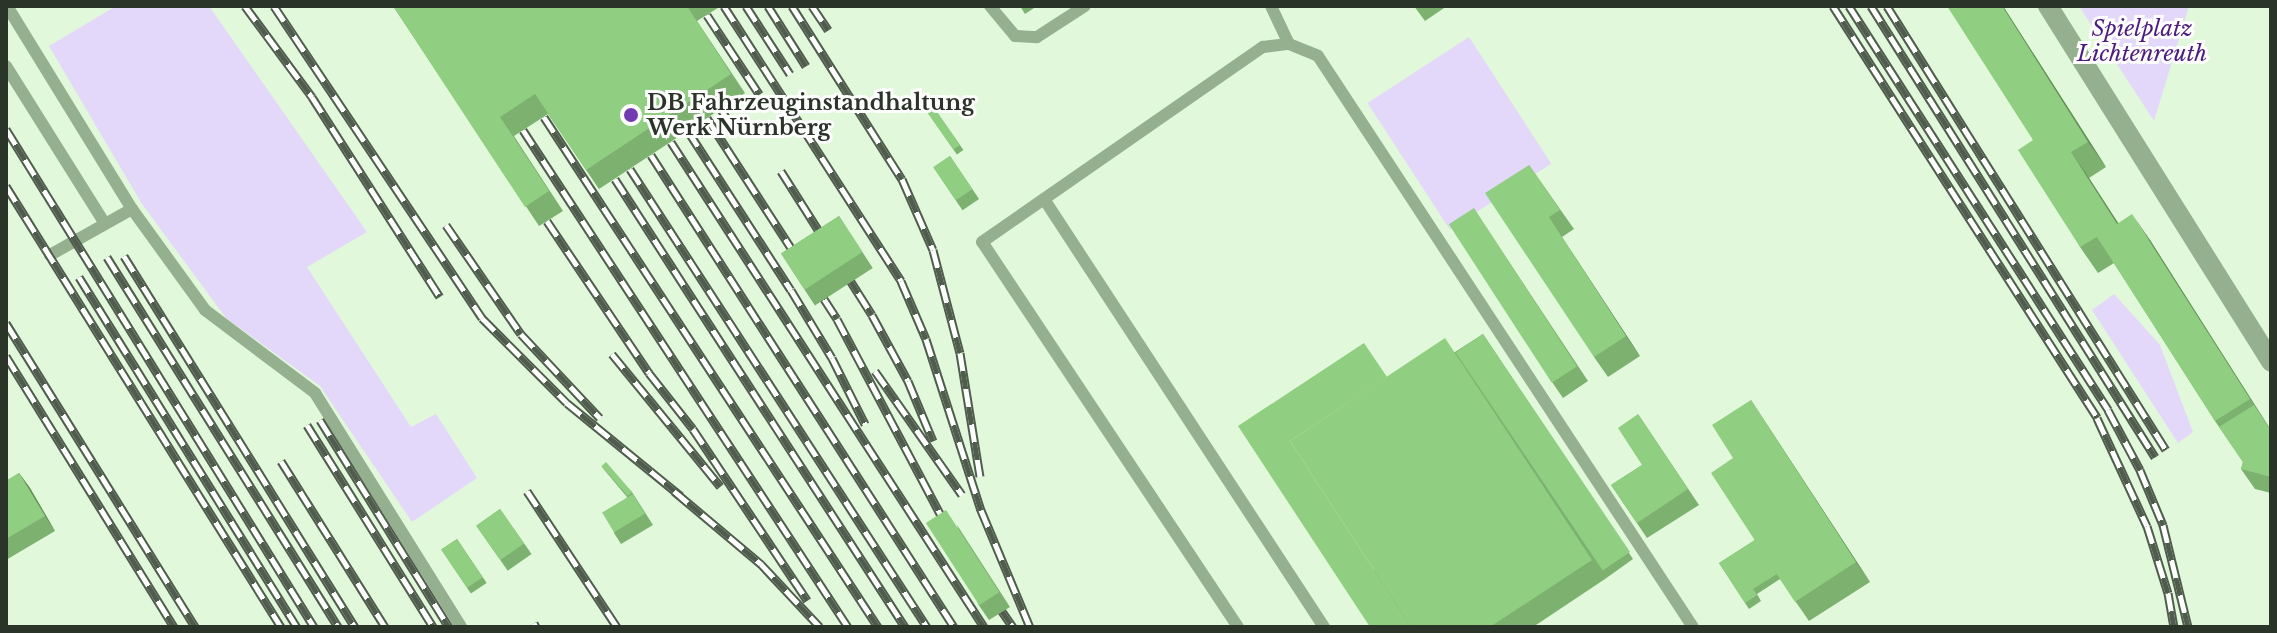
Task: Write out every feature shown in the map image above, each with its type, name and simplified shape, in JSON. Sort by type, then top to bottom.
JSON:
[{"type":"street","points":[[2048,6],[2271,362]]},
{"type":"lane","points":[[7,6],[132,209],[205,310],[315,393],[461,627]]},
{"type":"lane","points":[[990,6],[1015,36],[1037,37],[1085,6]]},
{"type":"lane","points":[[1271,6],[1289,44]]},
{"type":"lane","points":[[1238,627],[982,242],[1263,47],[1289,44],[1318,56],[1693,627]]},
{"type":"lane","points":[[6,66],[104,222]]},
{"type":"lane","points":[[1044,199],[1324,627]]},
{"type":"lane","points":[[50,255],[132,209]]},
{"type":"green space","points":[[116,6],[209,6],[367,232],[307,267],[411,427],[436,414],[477,478],[412,522],[320,386],[226,318],[142,204],[49,46]]},
{"type":"green space","name":"Spielplatz Lichtenreuth","points":[[2079,6],[2189,6],[2154,121]]},
{"type":"green space","points":[[1469,37],[1551,164],[1450,230],[1368,103]]},
{"type":"green space","points":[[2114,294],[2160,345],[2193,432],[2178,443],[2092,310]]},
{"type":"building","name":"DB Fahrzeuginstandhaltung Werk Nürnberg","points":[[393,6],[687,6],[731,74],[586,170],[535,94],[500,117],[549,191],[525,207]]},
{"type":"building","points":[[1947,6],[2002,6],[2088,142],[2071,152],[2117,224],[2132,214],[2250,399],[2215,421],[2097,237],[2080,247],[2018,150],[2033,140]]},
{"type":"building","points":[[925,95],[960,145],[953,150],[918,100]]},
{"type":"building","points":[[950,156],[972,189],[956,200],[933,167]]},
{"type":"building","points":[[1529,165],[1560,210],[1549,217],[1626,336],[1594,357],[1485,193]]},
{"type":"building","points":[[1474,208],[1577,367],[1552,383],[1449,224]]},
{"type":"building","points":[[839,216],[862,252],[805,290],[781,254]]},
{"type":"building","points":[[1483,334],[1630,552],[1603,570],[1456,352]]},
{"type":"building","points":[[1445,338],[1592,560],[1490,627],[1411,627],[1290,441]]},
{"type":"building","points":[[1364,343],[1387,377],[1290,441],[1411,627],[1370,627],[1238,426]]},
{"type":"building","points":[[1751,400],[1856,562],[1795,602],[1711,473],[1733,458],[1712,425]]},
{"type":"building","points":[[2254,405],[2271,431],[2271,477],[2241,469],[2243,462],[2219,427]]},
{"type":"building","points":[[1638,414],[1688,489],[1637,523],[1611,485],[1642,465],[1618,428]]},
{"type":"building","points":[[606,462],[632,492],[628,496],[601,466]]},
{"type":"building","points":[[19,473],[45,516],[6,539],[6,481]]},
{"type":"building","points":[[633,494],[645,514],[614,532],[602,513]]},
{"type":"building","points":[[500,509],[524,543],[500,560],[476,526]]},
{"type":"building","points":[[946,510],[999,592],[979,605],[926,523]]},
{"type":"building","points":[[457,539],[483,577],[467,588],[441,550]]},
{"type":"building","points":[[1755,540],[1777,574],[1753,589],[1757,595],[1745,603],[1719,563]]},
{"type":"railway","points":[[245,6],[312,97],[440,297]]},
{"type":"railway","points":[[274,6],[482,318],[567,403],[681,496]]},
{"type":"railway","points":[[724,6],[901,281],[926,339],[981,510],[1030,627]]},
{"type":"railway","points":[[746,6],[790,74]]},
{"type":"railway","points":[[768,6],[806,66]]},
{"type":"railway","points":[[792,6],[902,179],[933,250],[960,353],[980,476]]},
{"type":"railway","points":[[812,6],[828,30]]},
{"type":"railway","points":[[1833,6],[2097,418],[2147,526],[2168,593],[2174,627]]},
{"type":"railway","points":[[1849,6],[2108,410],[2140,470],[2163,525],[2188,627]]},
{"type":"railway","points":[[1871,6],[2155,457]]},
{"type":"railway","points":[[1887,6],[2166,450]]},
{"type":"railway","points":[[707,15],[759,94]]},
{"type":"railway","points":[[721,109],[726,117]]},
{"type":"railway","points":[[544,117],[878,627]]},
{"type":"railway","points":[[707,118],[837,319],[951,534]]},
{"type":"railway","points":[[6,129],[314,627]]},
{"type":"railway","points":[[523,130],[848,627]]},
{"type":"railway","points":[[688,131],[791,290],[832,358],[865,424]]},
{"type":"railway","points":[[671,142],[984,627]]},
{"type":"railway","points":[[651,155],[954,627]]},
{"type":"railway","points":[[630,169],[927,627]]},
{"type":"railway","points":[[781,171],[872,315],[908,381],[933,441]]},
{"type":"railway","points":[[615,179],[905,627]]},
{"type":"railway","points":[[6,186],[281,627]]},
{"type":"railway","points":[[547,221],[649,373],[693,429],[807,600]]},
{"type":"railway","points":[[446,225],[521,334],[600,418]]},
{"type":"railway","points":[[124,256],[355,627]]},
{"type":"railway","points":[[107,257],[338,627]]},
{"type":"railway","points":[[79,277],[297,627]]},
{"type":"railway","points":[[6,323],[195,627]]},
{"type":"railway","points":[[612,354],[720,486]]},
{"type":"railway","points":[[6,356],[174,627]]},
{"type":"railway","points":[[875,371],[962,495]]},
{"type":"railway","points":[[320,420],[449,627]]},
{"type":"railway","points":[[307,425],[433,627]]},
{"type":"railway","points":[[281,461],[385,627]]},
{"type":"railway","points":[[527,491],[617,627]]},
{"type":"railway","points":[[674,491],[761,564],[820,627]]},
{"type":"railway","points":[[990,594],[1013,627]]},
{"type":"railway","points":[[534,623],[536,627]]},
{"type":"place","name":"DB Fahrzeuginstandhaltung Werk Nürnberg","points":[[631,115]]}]
